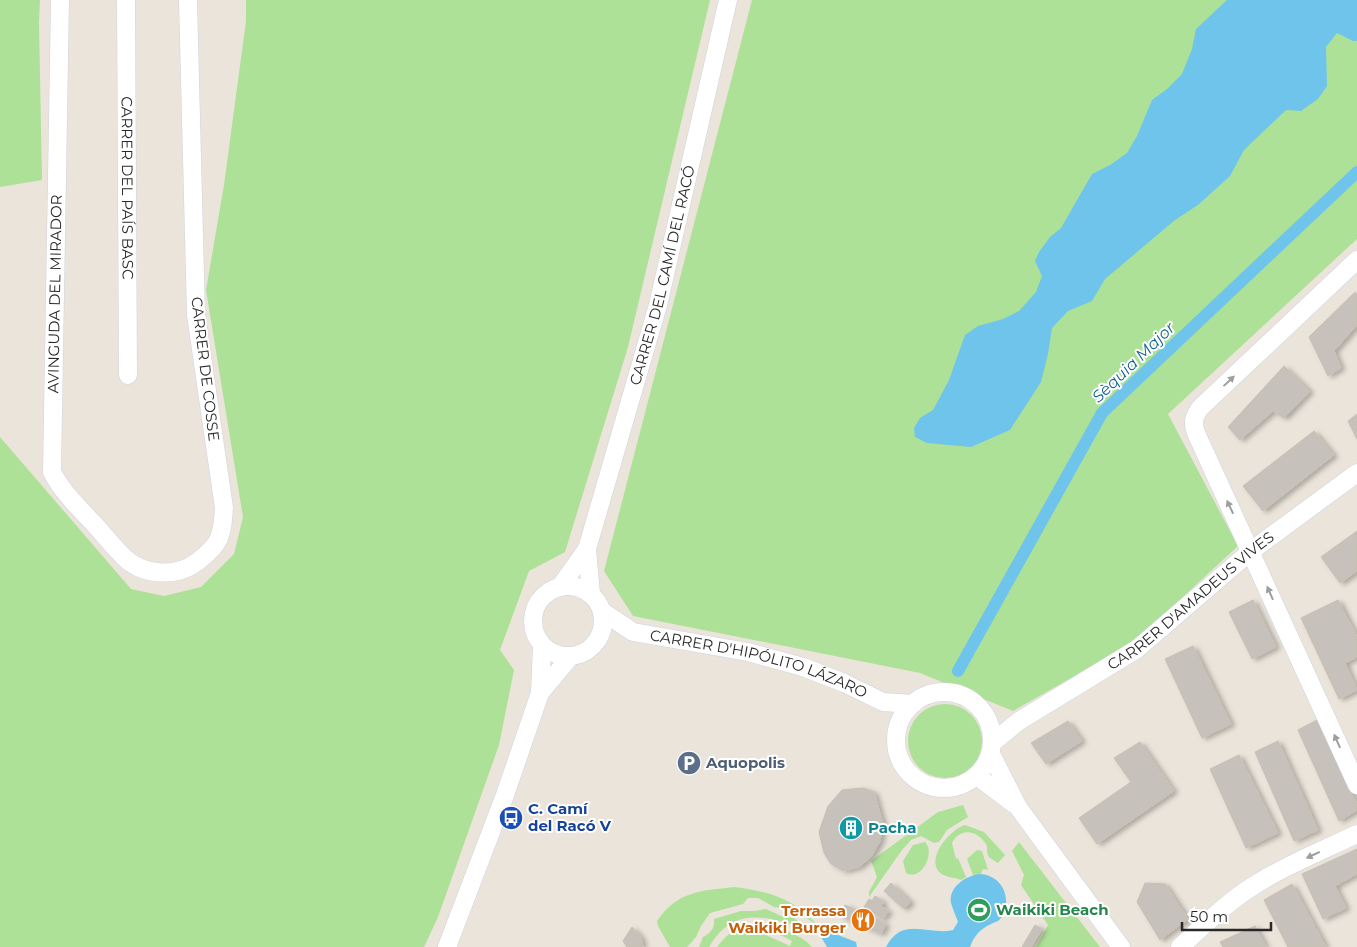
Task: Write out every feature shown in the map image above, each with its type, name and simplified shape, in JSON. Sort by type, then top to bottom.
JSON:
[{"type":"street","name":"AVINGUDA DEL MIRADOR","points":[[60,0],[52,472],[62,490],[128,560]]},
{"type":"street","name":"CARRER DEL PAÍS BASC","points":[[126,0],[128,375]]},
{"type":"street","name":"CARRER DE COSSE","points":[[128,560],[151,572],[170,573],[189,568],[210,552],[223,533],[224,508],[196,315],[188,0]]},
{"type":"street","name":"CARRER DEL CAMÍ DEL RACÓ","points":[[560,587],[587,549],[658,305],[728,0]]},
{"type":"street","points":[[1357,260],[1200,408],[1195,415],[1193,423],[1357,785]]},
{"type":"street","name":"CARRER D'AMADEUS VIVES","points":[[992,749],[1019,721],[1137,649],[1251,551],[1357,473]]},
{"type":"street","name":"CARRER DEL CAMÍ DEL RACÓ","points":[[587,549],[591,594]]},
{"type":"street","points":[[560,587],[576,587],[591,594],[596,599],[602,612],[603,629],[595,645],[584,653],[570,657],[555,654],[542,645],[534,630],[533,623],[535,610],[542,598],[560,587]]},
{"type":"street","name":"CARRER D'HIPÓLITO LÁZARO","points":[[602,612],[633,632],[748,652],[803,667],[844,683],[883,702],[913,704]]},
{"type":"street","name":"CARRER D'HIPÓLITO LÁZARO","points":[[595,645],[633,632]]},
{"type":"street","points":[[447,947],[505,795],[540,693],[542,645]]},
{"type":"street","points":[[540,693],[570,657]]},
{"type":"street","points":[[992,749],[988,762],[977,776],[966,784],[942,789],[929,786],[918,781],[901,762],[897,750],[898,724],[913,704],[932,694],[953,693],[964,696],[973,702],[987,718],[990,726],[992,749],[1018,807],[1121,947]]},
{"type":"street","name":"CARRER D'HIPÓLITO LÁZARO","points":[[883,702],[898,724]]},
{"type":"street","points":[[987,718],[1019,721]]},
{"type":"street","points":[[977,776],[1018,807]]},
{"type":"street","points":[[1180,947],[1219,911],[1246,892],[1291,865],[1357,834]]},
{"type":"green space","points":[[0,0],[40,0],[42,180],[0,187]]},
{"type":"green space","points":[[246,0],[710,0],[628,347],[565,552],[529,571],[500,650],[514,670],[499,745],[438,917],[424,947],[0,947],[0,437],[131,589],[164,596],[201,587],[234,554],[243,517],[206,290],[224,185],[246,21]]},
{"type":"green space","points":[[752,0],[1357,0],[1357,239],[1168,414],[1238,546],[1134,642],[1013,711],[920,673],[633,616],[604,571]]},
{"type":"green space","points":[[945,704],[966,710],[976,720],[982,741],[976,762],[966,772],[945,778],[924,772],[914,762],[908,741],[914,720],[924,710]]},
{"type":"green space","points":[[963,805],[968,817],[947,830],[939,842],[934,843],[921,836],[911,840],[869,897],[869,892],[877,877],[871,861],[938,812]]},
{"type":"green space","points":[[965,825],[984,832],[1005,855],[998,863],[989,856],[987,846],[979,837],[970,832],[960,834],[952,843],[956,859],[958,858],[966,877],[961,880],[939,872],[936,866],[936,859],[942,844],[947,838]]},
{"type":"green space","points":[[925,842],[929,853],[922,870],[912,875],[906,873],[903,861],[913,845]]},
{"type":"green space","points":[[1019,842],[1100,947],[1036,947],[1048,925],[1021,885],[1024,875],[1012,851]]},
{"type":"green space","points":[[977,850],[982,851],[988,870],[983,869],[981,874],[973,875],[967,859]]},
{"type":"green space","points":[[734,887],[779,897],[799,908],[817,925],[793,909],[774,907],[758,898],[748,898],[743,904],[710,913],[696,937],[687,947],[670,947],[657,921],[665,911],[682,898],[691,894]]},
{"type":"green space","points":[[766,909],[781,916],[794,918],[810,930],[781,921],[754,918],[742,919],[730,924],[719,933],[709,947],[699,947],[703,937],[713,928],[714,919],[741,911]]},
{"type":"green space","points":[[758,924],[766,935],[790,946],[792,941],[766,925],[797,935],[812,947],[717,947],[732,932],[740,927]]},
{"type":"water","points":[[1227,0],[1357,0],[1357,41],[1337,33],[1326,47],[1327,86],[1318,99],[1301,111],[1286,110],[1244,150],[1230,176],[1198,205],[1175,220],[1105,279],[1092,301],[1068,311],[1052,328],[1041,382],[1010,430],[971,447],[927,443],[915,437],[914,428],[920,418],[933,410],[949,380],[965,335],[978,326],[1003,319],[1019,311],[1036,292],[1042,276],[1035,261],[1039,252],[1050,237],[1061,228],[1092,174],[1110,165],[1127,153],[1137,136],[1152,100],[1167,89],[1182,74],[1192,49],[1196,29]]},
{"type":"water","name":"Waikiki Beach","points":[[979,874],[990,876],[1000,884],[1005,892],[1006,908],[1002,917],[981,931],[970,947],[886,947],[893,937],[908,929],[953,930],[958,922],[951,903],[952,892],[963,880]]},
{"type":"water","points":[[825,930],[856,942],[857,947],[827,947],[820,935]]},
{"type":"building","points":[[1355,292],[1357,295],[1357,325],[1334,351],[1341,368],[1328,376],[1309,337]]},
{"type":"building","points":[[1284,366],[1310,391],[1284,418],[1273,411],[1240,440],[1228,427]]},
{"type":"building","points":[[1357,414],[1357,439],[1348,421]]},
{"type":"building","points":[[1314,431],[1334,455],[1263,511],[1243,486]]},
{"type":"building","points":[[1357,531],[1357,571],[1340,583],[1321,557]]},
{"type":"building","points":[[1253,600],[1276,647],[1252,659],[1229,612]]},
{"type":"building","points":[[1338,600],[1357,637],[1357,657],[1345,663],[1357,690],[1339,699],[1301,618]]},
{"type":"building","points":[[1193,646],[1231,724],[1202,738],[1165,659]]},
{"type":"building","points":[[1317,720],[1357,804],[1357,810],[1339,821],[1298,730]]},
{"type":"building","points":[[1068,721],[1082,741],[1046,764],[1031,743]]},
{"type":"building","points":[[1278,741],[1318,830],[1294,841],[1255,752]]},
{"type":"building","points":[[1140,742],[1174,791],[1097,844],[1079,818],[1131,782],[1114,758]]},
{"type":"building","points":[[1239,755],[1278,833],[1246,848],[1210,769]]},
{"type":"building","name":"Pacha","points":[[863,788],[874,792],[883,824],[880,841],[871,857],[859,867],[844,871],[831,864],[824,853],[819,832],[828,806],[842,790]]},
{"type":"building","points":[[1357,849],[1357,874],[1335,886],[1346,908],[1323,919],[1302,874]]},
{"type":"building","name":"Terrassa Waikiki Burger","points":[[891,883],[911,902],[904,909],[884,891]]},
{"type":"building","points":[[1145,883],[1165,884],[1188,919],[1160,940],[1137,902]]},
{"type":"building","points":[[1292,884],[1326,947],[1288,947],[1264,900]]},
{"type":"building","points":[[875,896],[884,902],[881,906],[889,911],[883,919],[864,907],[869,899],[872,901]]},
{"type":"building","name":"Terrassa Waikiki Burger","points":[[845,905],[886,924],[881,934],[840,916]]},
{"type":"building","points":[[1035,925],[1042,929],[1031,947],[1022,947]]},
{"type":"building","points":[[1255,926],[1266,947],[1223,947],[1220,942]]},
{"type":"building","points":[[632,927],[641,937],[643,947],[627,947],[623,941]]},
{"type":"waterway","name":"Sèquia Major","points":[[958,671],[1102,413],[1357,172]]},
{"type":"place","name":"Aquopolis","points":[[689,763]]},
{"type":"place","name":"C. Camí del Racó V","points":[[511,818]]},
{"type":"place","name":"Pacha","points":[[851,828]]},
{"type":"place","name":"Waikiki Beach","points":[[979,910]]},
{"type":"place","name":"Terrassa Waikiki Burger","points":[[863,920]]}]
